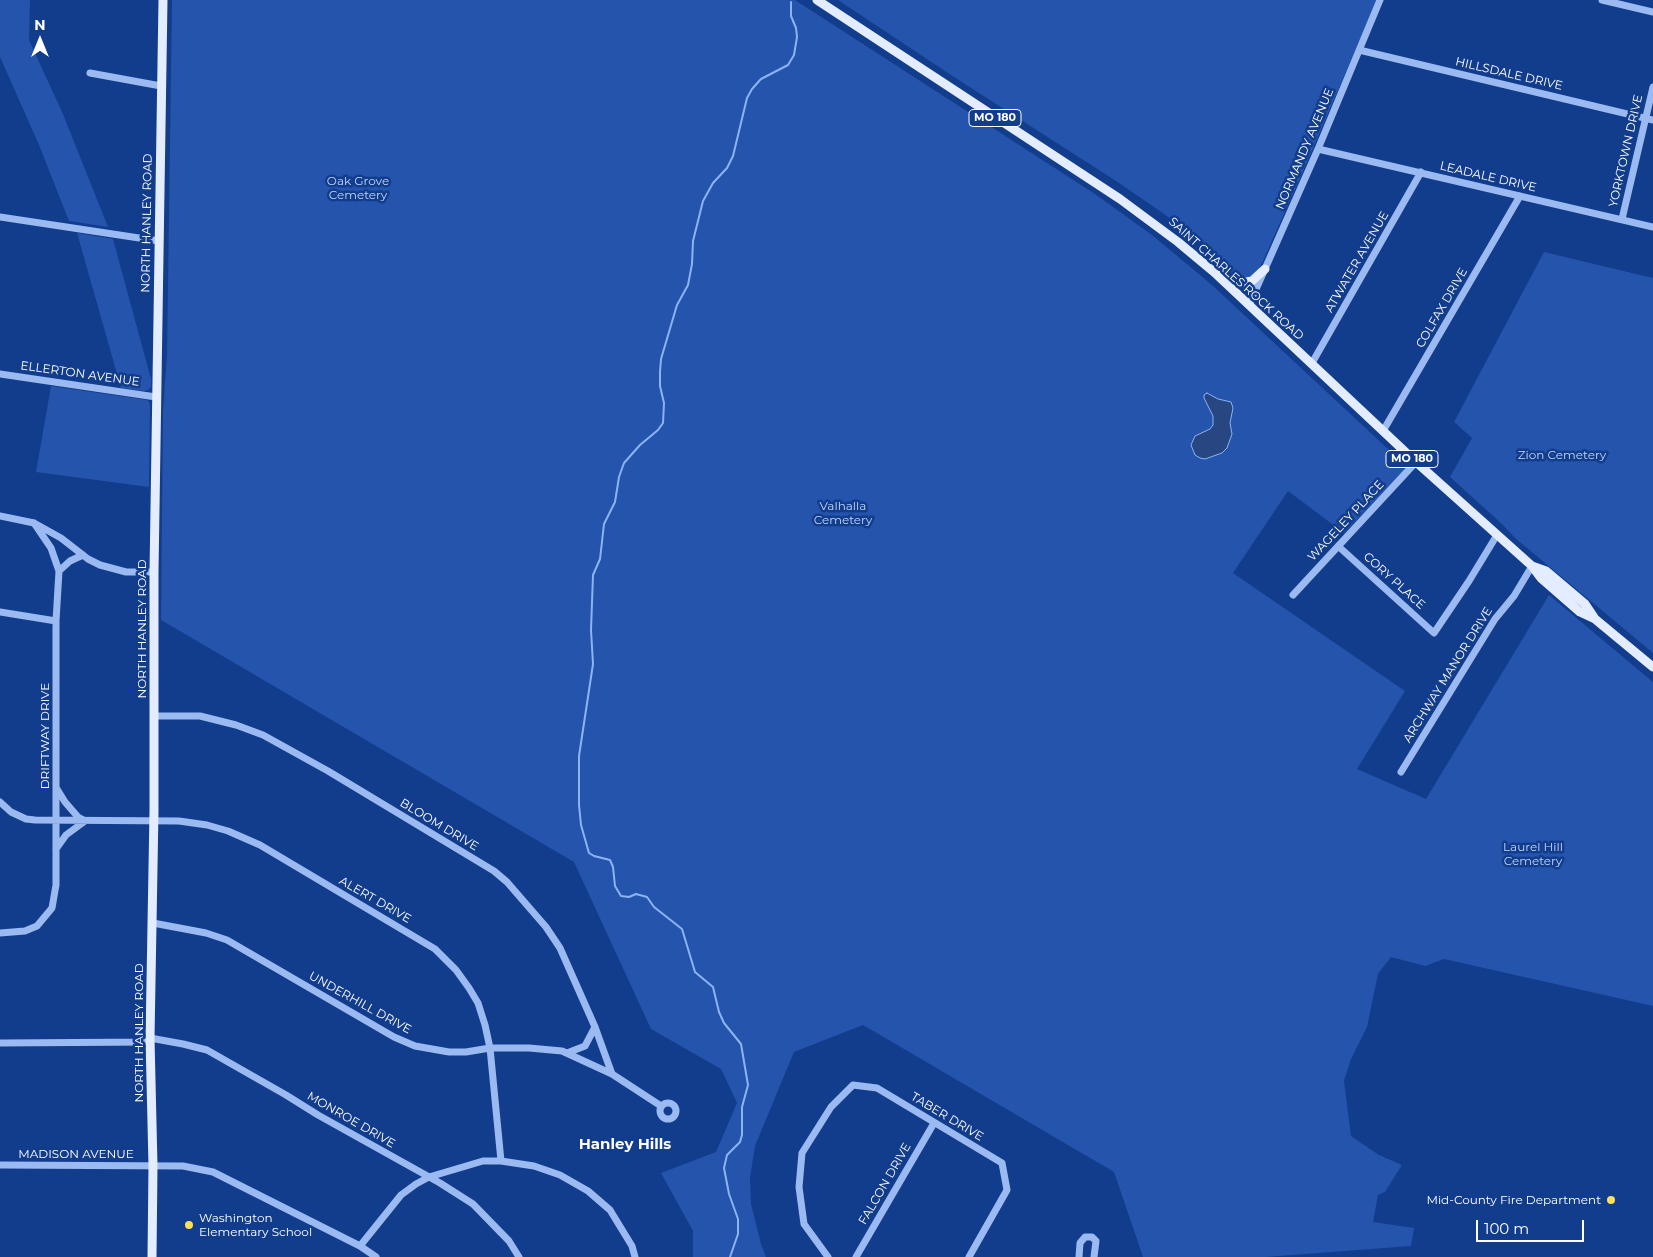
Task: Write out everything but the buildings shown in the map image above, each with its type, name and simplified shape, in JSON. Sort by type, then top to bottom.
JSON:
[{"type":"main road","name":"NORTH HANLEY ROAD","points":[[152,1257],[153,1166],[150,1040],[154,820],[154,572],[163,0]]},
{"type":"main road","name":"SAINT CHARLES ROCK ROAD","points":[[817,0],[1120,199],[1178,242],[1220,278],[1416,462],[1497,535],[1532,566],[1546,571],[1585,604],[1595,619],[1653,666]]},
{"type":"main road","points":[[1220,278],[1240,283],[1252,281],[1265,269]]},
{"type":"street","name":"NORMANDY AVENUE","points":[[1249,306],[1318,149],[1380,0]]},
{"type":"street","points":[[1602,0],[1653,12]]},
{"type":"street","name":"HILLSDALE DRIVE","points":[[1359,50],[1650,119]]},
{"type":"street","points":[[90,73],[162,86]]},
{"type":"street","name":"YORKTOWN DRIVE","points":[[1622,220],[1650,119],[1653,88]]},
{"type":"street","name":"LEADALE DRIVE","points":[[1318,149],[1653,227]]},
{"type":"street","name":"ATWATER AVENUE","points":[[1312,363],[1421,172]]},
{"type":"street","name":"COLFAX DRIVE","points":[[1383,431],[1520,196]]},
{"type":"street","points":[[0,217],[159,241]]},
{"type":"street","name":"ELLERTON AVENUE","points":[[0,374],[156,397]]},
{"type":"street","name":"WAGELEY PLACE","points":[[1293,595],[1416,462]]},
{"type":"street","points":[[0,516],[34,523],[61,538],[100,565],[126,572],[154,572]]},
{"type":"street","name":"DRIFTWAY DRIVE","points":[[0,933],[25,931],[37,926],[47,914],[54,901],[56,885],[56,621],[59,572],[51,548],[34,523]]},
{"type":"street","name":"CORY PLACE","points":[[1338,546],[1434,633],[1470,582],[1497,535]]},
{"type":"street","points":[[59,572],[70,561],[83,555]]},
{"type":"street","name":"ARCHWAY MANOR DRIVE","points":[[1401,772],[1495,619],[1514,596],[1532,566]]},
{"type":"street","points":[[0,612],[56,621]]},
{"type":"street","name":"BLOOM DRIVE","points":[[154,716],[200,716],[236,725],[263,736],[343,780],[494,871],[507,882],[550,933],[560,948],[595,1027],[612,1074]]},
{"type":"street","points":[[56,784],[58,793],[65,802],[78,817],[85,821],[66,835],[56,849]]},
{"type":"street","name":"ALERT DRIVE","points":[[0,802],[11,812],[26,819],[196,822],[228,830],[247,838],[436,949],[470,988],[485,1025],[490,1048],[501,1160]]},
{"type":"street","name":"UNDERHILL DRIVE","points":[[153,923],[206,933],[227,940],[394,1037],[415,1046],[449,1052],[466,1052],[490,1048],[529,1048],[562,1051],[612,1074],[661,1106]]},
{"type":"street","points":[[567,1053],[585,1046],[595,1027]]},
{"type":"street","name":"MONROE DRIVE","points":[[0,1043],[150,1040],[183,1044],[207,1050],[318,1115],[429,1176],[473,1204],[509,1241],[519,1257]]},
{"type":"street","name":"TABER DRIVE","points":[[828,1257],[804,1224],[799,1187],[802,1153],[831,1108],[853,1085],[877,1088],[1002,1163],[1007,1190],[969,1257]]},
{"type":"street","name":"FALCON DRIVE","points":[[856,1257],[934,1123]]},
{"type":"street","points":[[360,1246],[401,1195],[429,1176],[483,1161],[501,1160],[534,1166],[560,1175],[588,1191],[610,1210],[632,1246],[635,1257]]},
{"type":"street","name":"MADISON AVENUE","points":[[0,1165],[183,1166],[213,1172],[360,1246],[376,1257]]},
{"type":"street","points":[[1079,1257],[1080,1243],[1085,1237],[1092,1236],[1096,1241],[1094,1257]]},
{"type":"green space","points":[[0,0],[30,0],[29,40],[63,114],[108,227],[69,221],[39,145],[0,57]]},
{"type":"green space","name":"Valhalla Cemetery","points":[[172,0],[795,0],[1095,194],[1152,235],[1212,285],[1403,463],[1404,470],[1344,533],[1288,491],[1233,573],[1405,691],[1357,769],[1426,799],[1549,595],[1653,682],[1653,1006],[1444,959],[1425,966],[1391,957],[1378,974],[1367,1027],[1351,1059],[1344,1081],[1351,1136],[1379,1155],[1402,1165],[1385,1192],[1378,1195],[1373,1222],[1414,1228],[1411,1246],[1266,1257],[1143,1257],[1114,1172],[863,1025],[794,1052],[755,1146],[750,1178],[751,1204],[766,1257],[693,1257],[693,1231],[661,1173],[716,1152],[737,1103],[721,1069],[651,1029],[574,862],[161,620],[163,411],[167,355]]},
{"type":"green space","points":[[838,0],[1377,0],[1259,270],[1246,280],[1237,278],[1183,227],[1116,181]]},
{"type":"green space","points":[[77,233],[113,239],[151,379],[151,387],[148,390],[121,388]]},
{"type":"green space","name":"Zion Cemetery","points":[[1544,252],[1653,278],[1653,653],[1515,538],[1450,477],[1472,438],[1454,422]]},
{"type":"green space","points":[[51,386],[147,400],[149,402],[149,487],[36,472]]},
{"type":"shaded area","points":[[1207,393],[1218,399],[1231,402],[1233,408],[1230,423],[1232,434],[1227,448],[1222,453],[1205,459],[1195,455],[1191,445],[1195,436],[1210,429],[1213,425],[1213,416],[1204,398],[1204,395]]},
{"type":"waterway","points":[[730,1257],[738,1234],[738,1219],[729,1194],[724,1168],[727,1155],[740,1142],[742,1135],[742,1107],[748,1085],[741,1044],[724,1023],[719,1012],[713,987],[695,972],[682,929],[654,907],[647,897],[636,894],[629,897],[621,896],[615,886],[613,867],[610,860],[589,853],[581,825],[579,756],[593,664],[591,630],[593,575],[600,559],[604,524],[615,502],[619,477],[624,463],[663,423],[664,403],[660,386],[661,359],[677,305],[688,285],[692,264],[693,241],[703,201],[713,183],[727,168],[733,156],[747,98],[752,89],[761,79],[788,65],[794,55],[797,37],[796,28],[791,16],[791,2]]},
{"type":"place","name":"Mid-County Fire Department","points":[[1611,1200]]},
{"type":"place","name":"Washington Elementary School","points":[[189,1225]]},
{"type":"district","name":"Hanley Hills","points":[[625,1145]]},
{"type":"park label","name":"Oak Grove Cemetery","points":[[358,188]]},
{"type":"park label","name":"Laurel Hill Cemetery","points":[[1533,854]]}]
